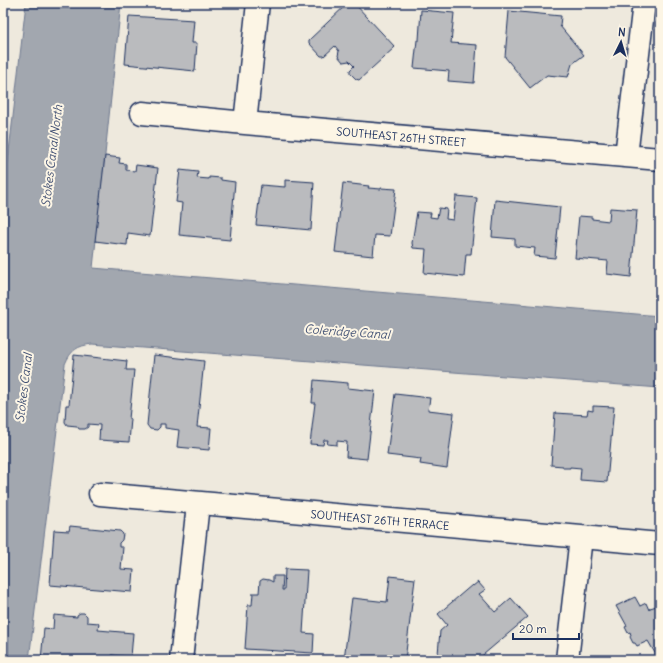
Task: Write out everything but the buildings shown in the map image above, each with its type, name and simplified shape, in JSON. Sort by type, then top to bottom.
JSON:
[{"type":"street","points":[[245,123],[258,3]]},
{"type":"street","points":[[626,156],[644,3]]},
{"type":"street","name":"SOUTHEAST 26TH STREET","points":[[142,113],[660,159]]},
{"type":"street","name":"SOUTHEAST 26TH TERRACE","points":[[100,494],[198,504],[660,544]]},
{"type":"street","points":[[181,660],[198,504]]},
{"type":"street","points":[[567,660],[581,537]]},
{"type":"water","points":[[26,3],[121,3],[93,268],[660,316],[660,388],[92,344],[82,346],[72,352],[65,364],[29,660],[3,660],[3,204]]},
{"type":"water label","name":"Stokes Canal North","points":[[52,156]]},
{"type":"water label","name":"Coleridge Canal","points":[[347,332]]},
{"type":"water label","name":"Stokes Canal","points":[[24,388]]}]
